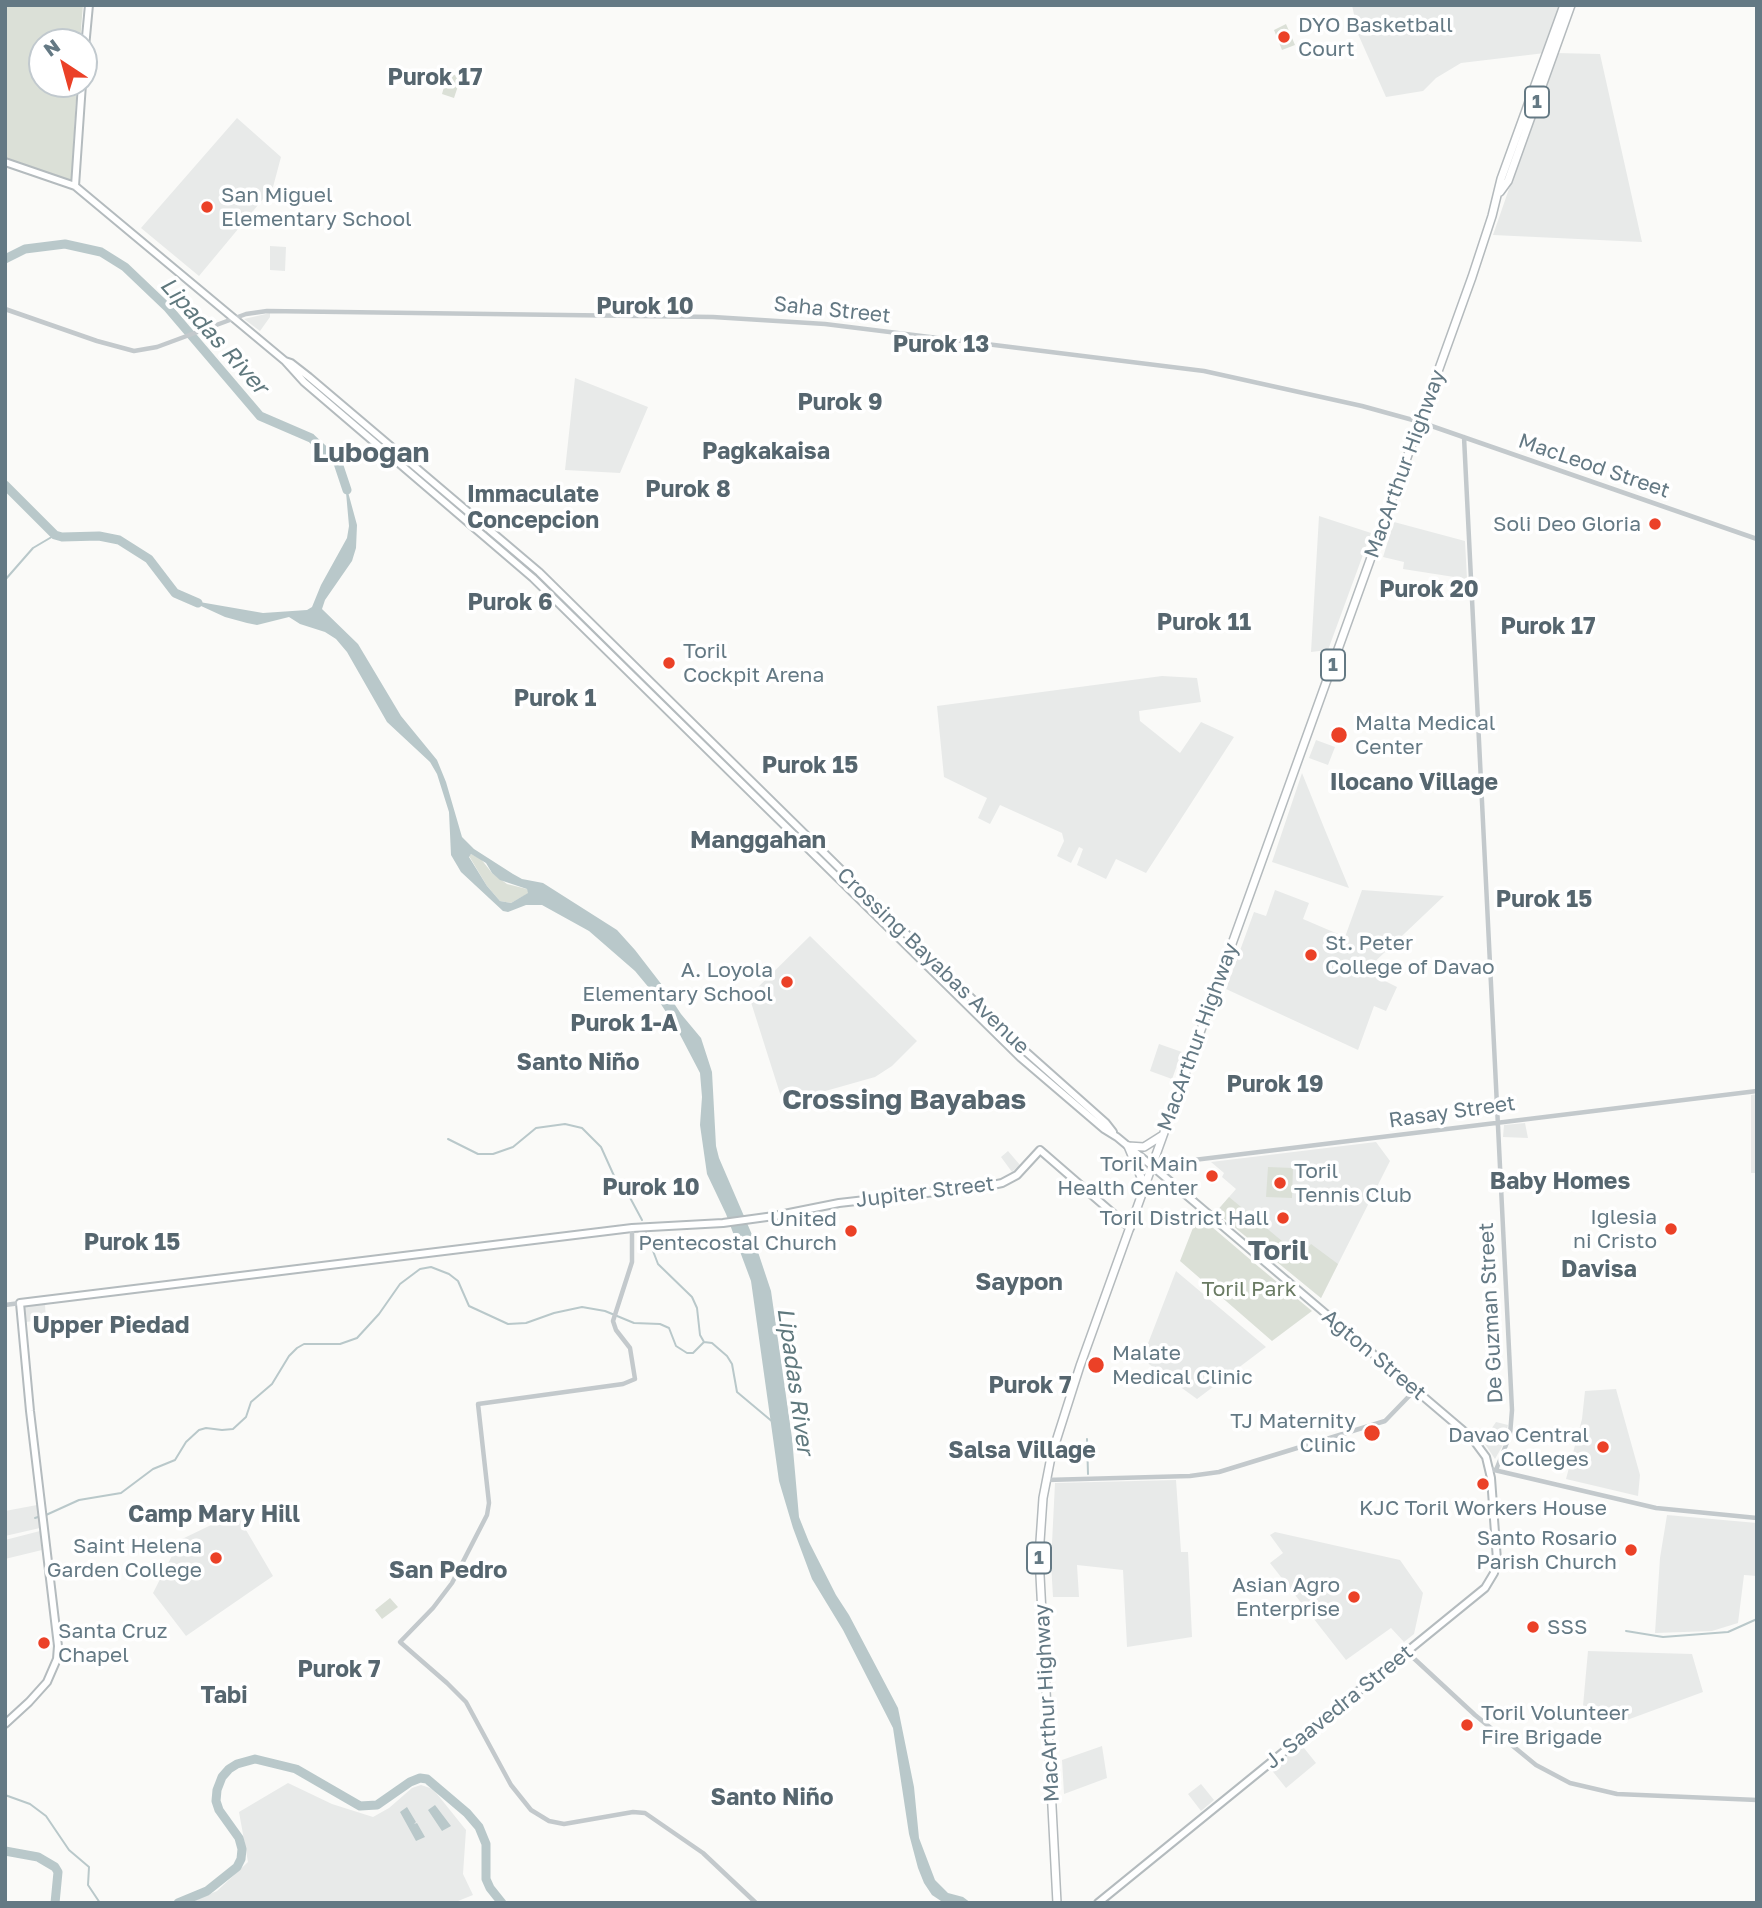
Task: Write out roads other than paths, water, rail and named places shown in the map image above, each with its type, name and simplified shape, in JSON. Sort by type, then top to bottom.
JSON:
[{"type":"highway","name":"MacArthur Highway","points":[[1057,1903],[1039,1556],[1046,1480],[1063,1414],[1472,277],[1501,178],[1564,5]]},
{"type":"highway","name":"MacArthur Highway","points":[[1497,196],[1508,181],[1571,5]]},
{"type":"highway","points":[[1128,1146],[1139,1148],[1148,1145],[1164,1134]]},
{"type":"highway","points":[[1128,1146],[1144,1187]]},
{"type":"main road","points":[[87,28],[89,5]]},
{"type":"main road","points":[[5,162],[75,186],[81,98]]},
{"type":"main road","name":"Crossing Bayabas Avenue","points":[[75,186],[285,361],[304,382],[533,578],[1021,1058],[1152,1166]]},
{"type":"main road","name":"Jupiter Street","points":[[20,1303],[632,1228],[723,1223],[839,1203],[995,1185],[1017,1175],[1040,1150],[1130,1228]]},
{"type":"main road","points":[[1164,1175],[1161,1168],[1166,1164]]},
{"type":"main road","name":"Agton Street","points":[[1152,1166],[1477,1443],[1493,1470]]},
{"type":"main road","points":[[5,1724],[44,1686],[54,1669],[58,1653],[20,1303]]},
{"type":"main road","name":"J. Saavedra Street","points":[[1098,1903],[1477,1596],[1493,1577],[1497,1556],[1493,1470]]},
{"type":"street","name":"Saha Street","points":[[5,309],[127,350],[148,349],[251,313],[271,311],[713,317],[799,321],[1223,374],[1362,405],[1420,422]]},
{"type":"street","name":"MacLeod Street","points":[[1420,422],[1757,539]]},
{"type":"street","name":"De Guzman Street","points":[[1464,437],[1512,1409],[1510,1435],[1493,1470]]},
{"type":"street","name":"Rasay Street","points":[[1152,1166],[1757,1091]]},
{"type":"street","points":[[632,1228],[632,1262],[615,1316],[615,1327],[632,1353],[635,1379],[623,1384],[478,1404],[489,1503],[487,1515],[452,1583],[433,1608],[400,1642],[466,1702],[511,1785],[531,1810],[549,1821],[564,1824],[627,1813],[645,1813],[703,1853],[756,1903]]},
{"type":"street","points":[[5,1305],[20,1303]]},
{"type":"street","points":[[1046,1480],[1191,1476],[1219,1472],[1385,1421],[1415,1390]]},
{"type":"street","points":[[1493,1470],[1656,1508],[1757,1518]]},
{"type":"street","points":[[1407,1652],[1497,1734],[1536,1765],[1580,1786],[1617,1794],[1757,1800]]},
{"type":"waterway","name":"Lipadas River","points":[[5,259],[25,249],[65,244],[101,252],[125,267],[168,308],[260,416],[311,438],[338,463],[347,490]]},
{"type":"waterway","points":[[5,485],[55,535],[99,536],[119,540],[149,559],[175,593],[198,603]]},
{"type":"waterway","points":[[5,580],[33,548],[55,535]]},
{"type":"waterway","points":[[448,1139],[478,1154],[493,1154],[513,1147],[536,1128],[565,1124],[582,1128],[601,1147],[615,1178],[627,1192],[642,1220]]},
{"type":"waterway","points":[[645,1230],[658,1264],[692,1297],[704,1342]]},
{"type":"waterway","points":[[46,1515],[79,1500],[121,1493],[153,1469],[175,1460],[186,1442],[199,1430],[233,1429],[246,1417],[251,1402],[272,1384],[297,1348],[304,1344],[340,1344],[357,1338],[379,1314],[400,1284],[420,1269],[431,1267],[458,1281],[469,1306],[508,1324],[526,1323],[582,1307],[605,1311],[634,1323],[660,1324],[669,1328],[676,1346],[687,1353],[693,1353],[704,1342],[712,1343],[732,1364],[737,1392],[774,1423]]},
{"type":"waterway","points":[[1087,1439],[1088,1474]]},
{"type":"waterway","points":[[1626,1631],[1663,1637],[1728,1632],[1757,1619]]},
{"type":"waterway","points":[[178,1903],[207,1891],[237,1867],[242,1849],[239,1838],[219,1810],[217,1790],[222,1777],[229,1769],[255,1759],[296,1769],[360,1806],[377,1805],[410,1782],[420,1778],[427,1779],[467,1813],[479,1827],[486,1844],[486,1879],[502,1903]]},
{"type":"waterway","points":[[5,1795],[30,1804],[46,1816],[69,1850],[89,1867],[88,1885],[100,1903]]},
{"type":"waterway","points":[[5,1851],[38,1857],[55,1867],[58,1872],[55,1903]]},
{"type":"place","name":"DYO Basketball Court","points":[[1284,37]]},
{"type":"place","name":"San Miguel Elementary School","points":[[207,207]]},
{"type":"place","name":"Soli Deo Gloria","points":[[1655,524]]},
{"type":"place","name":"Toril Cockpit Arena","points":[[669,663]]},
{"type":"place","name":"Malta Medical Center","points":[[1339,735]]},
{"type":"place","name":"St. Peter College of Davao","points":[[1311,955]]},
{"type":"place","name":"A. Loyola Elementary School","points":[[787,982]]},
{"type":"place","name":"Toril Main Health Center","points":[[1212,1176]]},
{"type":"place","name":"Toril Tennis Club","points":[[1280,1183]]},
{"type":"place","name":"Toril District Hall","points":[[1283,1218]]},
{"type":"place","name":"Iglesia ni Cristo","points":[[1671,1229]]},
{"type":"place","name":"United Pentecostal Church","points":[[851,1231]]},
{"type":"place","name":"Malate Medical Clinic","points":[[1096,1365]]},
{"type":"place","name":"TJ Maternity Clinic","points":[[1372,1433]]},
{"type":"place","name":"Davao Central Colleges","points":[[1603,1447]]},
{"type":"place","name":"KJC Toril Workers House","points":[[1483,1484]]},
{"type":"place","name":"Santo Rosario Parish Church","points":[[1631,1550]]},
{"type":"place","name":"Saint Helena Garden College","points":[[216,1558]]},
{"type":"place","name":"Asian Agro Enterprise","points":[[1354,1597]]},
{"type":"place","name":"SSS","points":[[1533,1627]]},
{"type":"place","name":"Santa Cruz Chapel","points":[[44,1643]]},
{"type":"place","name":"Toril Volunteer Fire Brigade","points":[[1467,1725]]},
{"type":"district","name":"Purok 17","points":[[435,78]]},
{"type":"district","name":"Purok 10","points":[[645,307]]},
{"type":"district","name":"Purok 13","points":[[941,345]]},
{"type":"district","name":"Purok 9","points":[[840,403]]},
{"type":"district","name":"Pagkakaisa","points":[[766,452]]},
{"type":"district","name":"Lubogan","points":[[371,453]]},
{"type":"district","name":"Purok 8","points":[[688,490]]},
{"type":"district","name":"Immaculate Concepcion","points":[[533,508]]},
{"type":"district","name":"Purok 20","points":[[1429,590]]},
{"type":"district","name":"Purok 6","points":[[510,603]]},
{"type":"district","name":"Purok 11","points":[[1204,623]]},
{"type":"district","name":"Purok 17","points":[[1548,627]]},
{"type":"district","name":"Purok 1","points":[[555,699]]},
{"type":"district","name":"Purok 15","points":[[810,766]]},
{"type":"district","name":"Ilocano Village","points":[[1414,783]]},
{"type":"district","name":"Manggahan","points":[[758,840]]},
{"type":"district","name":"Purok 15","points":[[1544,900]]},
{"type":"district","name":"Purok 1-A","points":[[624,1024]]},
{"type":"district","name":"Santo Niño","points":[[578,1063]]},
{"type":"district","name":"Purok 19","points":[[1275,1085]]},
{"type":"district","name":"Crossing Bayabas","points":[[904,1100]]},
{"type":"district","name":"Baby Homes","points":[[1560,1182]]},
{"type":"district","name":"Purok 10","points":[[651,1188]]},
{"type":"district","name":"Purok 15","points":[[132,1243]]},
{"type":"district","name":"Toril","points":[[1278,1251]]},
{"type":"district","name":"Davisa","points":[[1599,1270]]},
{"type":"district","name":"Saypon","points":[[1019,1282]]},
{"type":"district","name":"Upper Piedad","points":[[111,1325]]},
{"type":"district","name":"Purok 7","points":[[1030,1386]]},
{"type":"district","name":"Salsa Village","points":[[1022,1451]]},
{"type":"district","name":"Camp Mary Hill","points":[[214,1515]]},
{"type":"district","name":"San Pedro","points":[[448,1570]]},
{"type":"district","name":"Purok 7","points":[[339,1670]]},
{"type":"district","name":"Tabi","points":[[224,1696]]},
{"type":"district","name":"Santo Niño","points":[[772,1798]]},
{"type":"park label","name":"Toril Park","points":[[1249,1289]]}]
